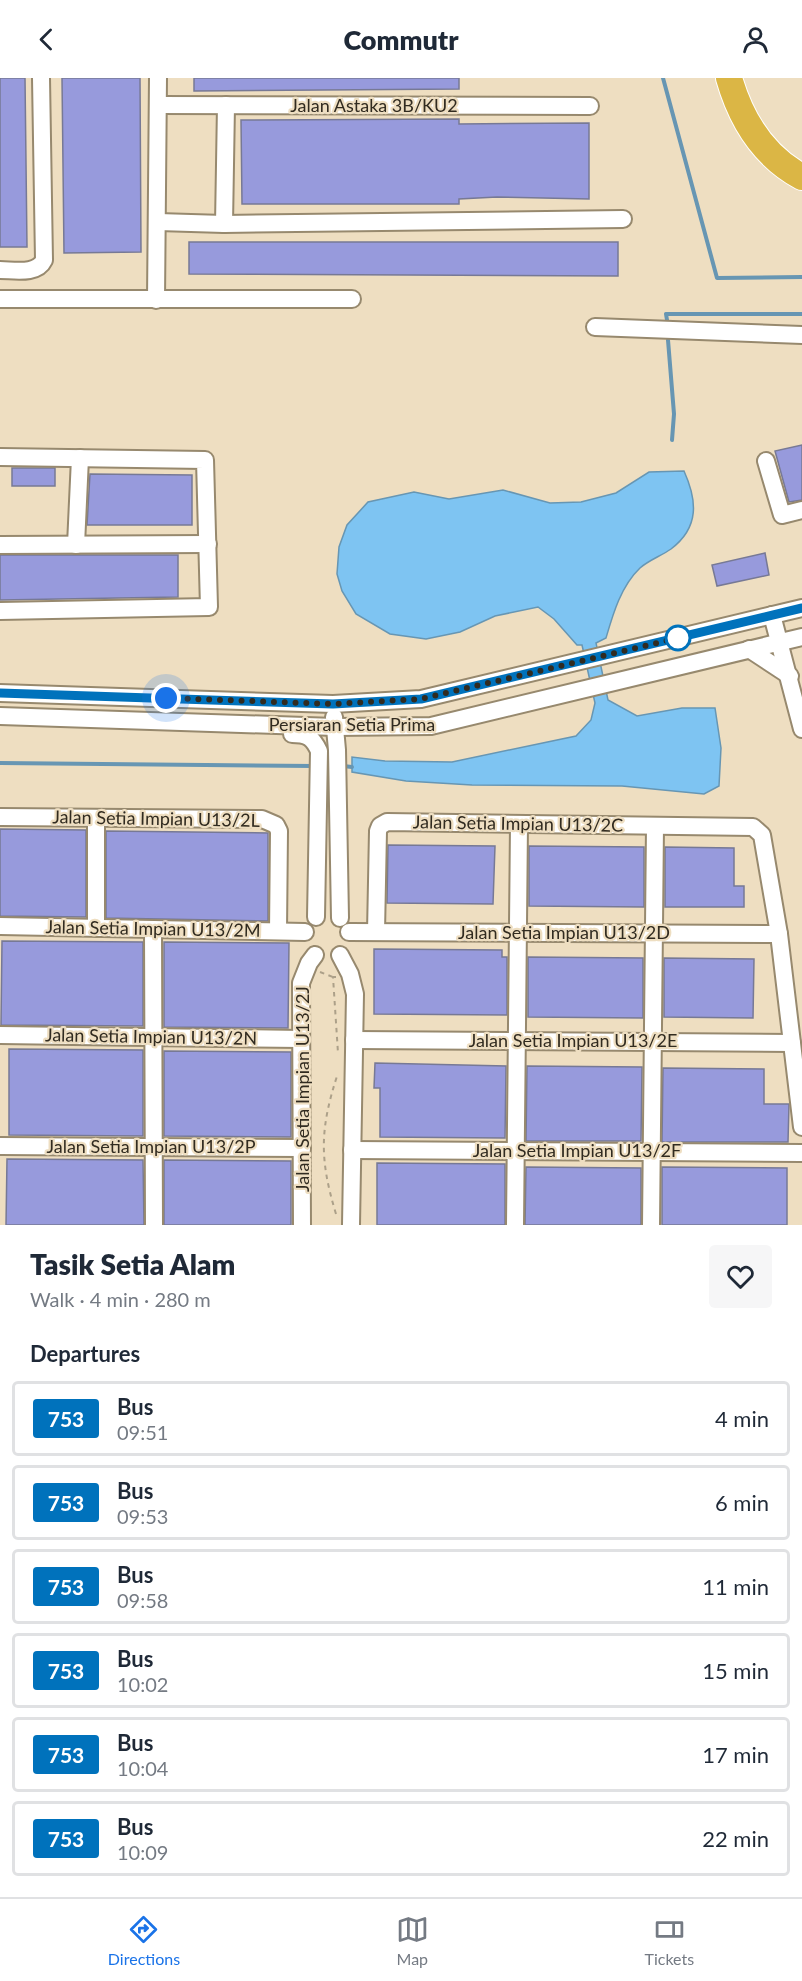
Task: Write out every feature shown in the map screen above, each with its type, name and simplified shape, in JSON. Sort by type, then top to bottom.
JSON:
[{"type":"highway","points":[[729,78],[736,104],[761,144],[779,162],[802,177]]},
{"type":"street","points":[[0,270],[33,270],[41,266],[44,260],[41,78]]},
{"type":"street","points":[[156,300],[158,78]]},
{"type":"street","name":"Jalan Astaka 3B/KU2","points":[[158,105],[590,106]]},
{"type":"street","points":[[224,224],[226,105]]},
{"type":"street","points":[[158,222],[224,224],[623,219]]},
{"type":"street","points":[[0,299],[352,299]]},
{"type":"street","points":[[595,327],[802,335]]},
{"type":"street","points":[[0,457],[205,460],[209,607],[0,610]]},
{"type":"street","points":[[76,545],[80,458]]},
{"type":"street","points":[[766,460],[782,515],[802,510]]},
{"type":"street","points":[[0,545],[208,544]]},
{"type":"street","name":"Persiaran Setia Prima","points":[[0,693],[333,704],[421,699],[802,608]]},
{"type":"street","points":[[772,615],[780,642],[796,675]]},
{"type":"street","points":[[801,637],[796,675],[802,729]]},
{"type":"street","name":"Persiaran Setia Prima","points":[[0,716],[52,716],[161,723],[335,727],[431,726],[801,637]]},
{"type":"street","points":[[749,649],[796,675]]},
{"type":"street","points":[[333,704],[337,751],[340,918],[350,932],[343,962],[355,994],[352,1150],[345,1223]]},
{"type":"street","points":[[0,705],[52,716]]},
{"type":"street","points":[[161,723],[194,732],[303,734],[313,739],[319,751],[316,917],[305,932],[307,945],[315,956],[343,962]]},
{"type":"street","points":[[337,751],[353,736],[412,735],[431,726]]},
{"type":"street","name":"Jalan Setia Impian U13/2L","points":[[0,817],[262,819],[272,823],[279,831],[278,931]]},
{"type":"street","points":[[96,818],[96,928]]},
{"type":"street","name":"Jalan Setia Impian U13/2C","points":[[376,932],[378,831],[380,826],[387,822],[753,827],[762,835],[779,933]]},
{"type":"street","points":[[515,1225],[519,824]]},
{"type":"street","points":[[651,1225],[651,1042],[655,826]]},
{"type":"street","points":[[317,855],[338,856]]},
{"type":"street","points":[[316,917],[328,914],[340,918]]},
{"type":"street","name":"Jalan Setia Impian U13/2M","points":[[0,926],[305,932]]},
{"type":"street","points":[[153,929],[154,1225]]},
{"type":"street","name":"Jalan Setia Impian U13/2D","points":[[350,932],[779,933]]},
{"type":"street","points":[[779,933],[802,1127]]},
{"type":"street","name":"Jalan Setia Impian U13/2J","points":[[302,1225],[301,983],[315,956]]},
{"type":"street","name":"Jalan Setia Impian U13/2N","points":[[0,1035],[301,1039]]},
{"type":"street","name":"Jalan Setia Impian U13/2E","points":[[354,1040],[792,1043]]},
{"type":"street","name":"Jalan Setia Impian U13/2P","points":[[0,1146],[302,1148]]},
{"type":"street","name":"Jalan Setia Impian U13/2F","points":[[352,1150],[802,1153]]},
{"type":"path","points":[[339,1060],[333,977],[343,962]]},
{"type":"path","points":[[340,1070],[323,1132],[324,1175],[345,1223]]},
{"type":"water","points":[[684,471],[692,492],[693,503],[693,513],[687,532],[671,549],[644,565],[633,575],[618,601],[606,638],[596,643],[608,700],[637,716],[682,708],[715,708],[721,748],[719,786],[704,794],[622,786],[472,785],[406,781],[352,772],[352,757],[385,761],[452,762],[576,736],[591,720],[595,703],[582,645],[577,645],[554,619],[538,607],[495,616],[460,632],[426,639],[390,634],[356,614],[342,591],[337,574],[339,547],[347,525],[368,502],[414,492],[449,499],[503,490],[550,503],[581,502],[616,493],[649,472]]},
{"type":"building","points":[[0,78],[25,78],[27,247],[0,247]]},
{"type":"building","points":[[62,78],[140,78],[141,252],[64,253]]},
{"type":"building","points":[[194,78],[459,78],[459,89],[194,91]]},
{"type":"building","points":[[459,119],[459,124],[589,123],[589,199],[497,197],[459,199],[459,204],[242,204],[241,120]]},
{"type":"building","points":[[189,242],[618,242],[618,276],[189,274]]},
{"type":"building","points":[[802,445],[802,500],[789,502],[775,451]]},
{"type":"building","points":[[12,468],[55,468],[55,486],[12,486]]},
{"type":"building","points":[[90,474],[192,475],[192,525],[87,525]]},
{"type":"building","points":[[765,553],[769,575],[717,586],[712,565]]},
{"type":"building","points":[[0,555],[178,555],[178,597],[0,600]]},
{"type":"building","points":[[0,829],[86,830],[86,917],[0,916]]},
{"type":"building","points":[[106,831],[268,833],[268,921],[106,918]]},
{"type":"building","points":[[388,845],[495,846],[493,904],[387,903]]},
{"type":"building","points":[[529,846],[644,847],[644,907],[529,906]]},
{"type":"building","points":[[665,847],[734,848],[734,886],[744,886],[744,907],[665,907]]},
{"type":"building","points":[[2,941],[143,942],[143,1026],[1,1025]]},
{"type":"building","points":[[164,942],[289,943],[288,1028],[164,1027]]},
{"type":"building","points":[[374,949],[502,950],[502,957],[507,957],[507,1015],[374,1014]]},
{"type":"building","points":[[528,957],[643,958],[643,1018],[528,1017]]},
{"type":"building","points":[[664,958],[754,959],[753,1018],[664,1017]]},
{"type":"building","points":[[9,1049],[143,1050],[143,1136],[9,1135]]},
{"type":"building","points":[[164,1051],[291,1052],[291,1137],[164,1136]]},
{"type":"building","points":[[375,1063],[506,1066],[505,1138],[380,1137],[380,1088],[374,1088]]},
{"type":"building","points":[[527,1066],[642,1067],[641,1141],[526,1141]]},
{"type":"building","points":[[663,1068],[764,1069],[764,1104],[789,1104],[788,1142],[662,1142]]},
{"type":"building","points":[[7,1159],[143,1160],[144,1225],[6,1225]]},
{"type":"building","points":[[164,1160],[291,1161],[291,1225],[164,1225]]},
{"type":"building","points":[[377,1163],[505,1164],[505,1225],[377,1225]]},
{"type":"building","points":[[526,1167],[641,1168],[641,1225],[525,1225]]},
{"type":"building","points":[[662,1167],[787,1168],[787,1225],[662,1225]]},
{"type":"waterway","points":[[663,78],[717,278],[802,277]]},
{"type":"waterway","points":[[667,320],[666,314],[802,314]]},
{"type":"waterway","points":[[668,340],[674,414],[672,440]]},
{"type":"waterway","points":[[0,763],[314,766]]},
{"type":"waterway","points":[[343,766],[352,767]]},
{"type":"bus line","name":"753","points":[[0,693],[333,704],[421,699],[802,608]]},
{"type":"route","points":[[166,698],[333,704],[421,699],[678,638]]}]
